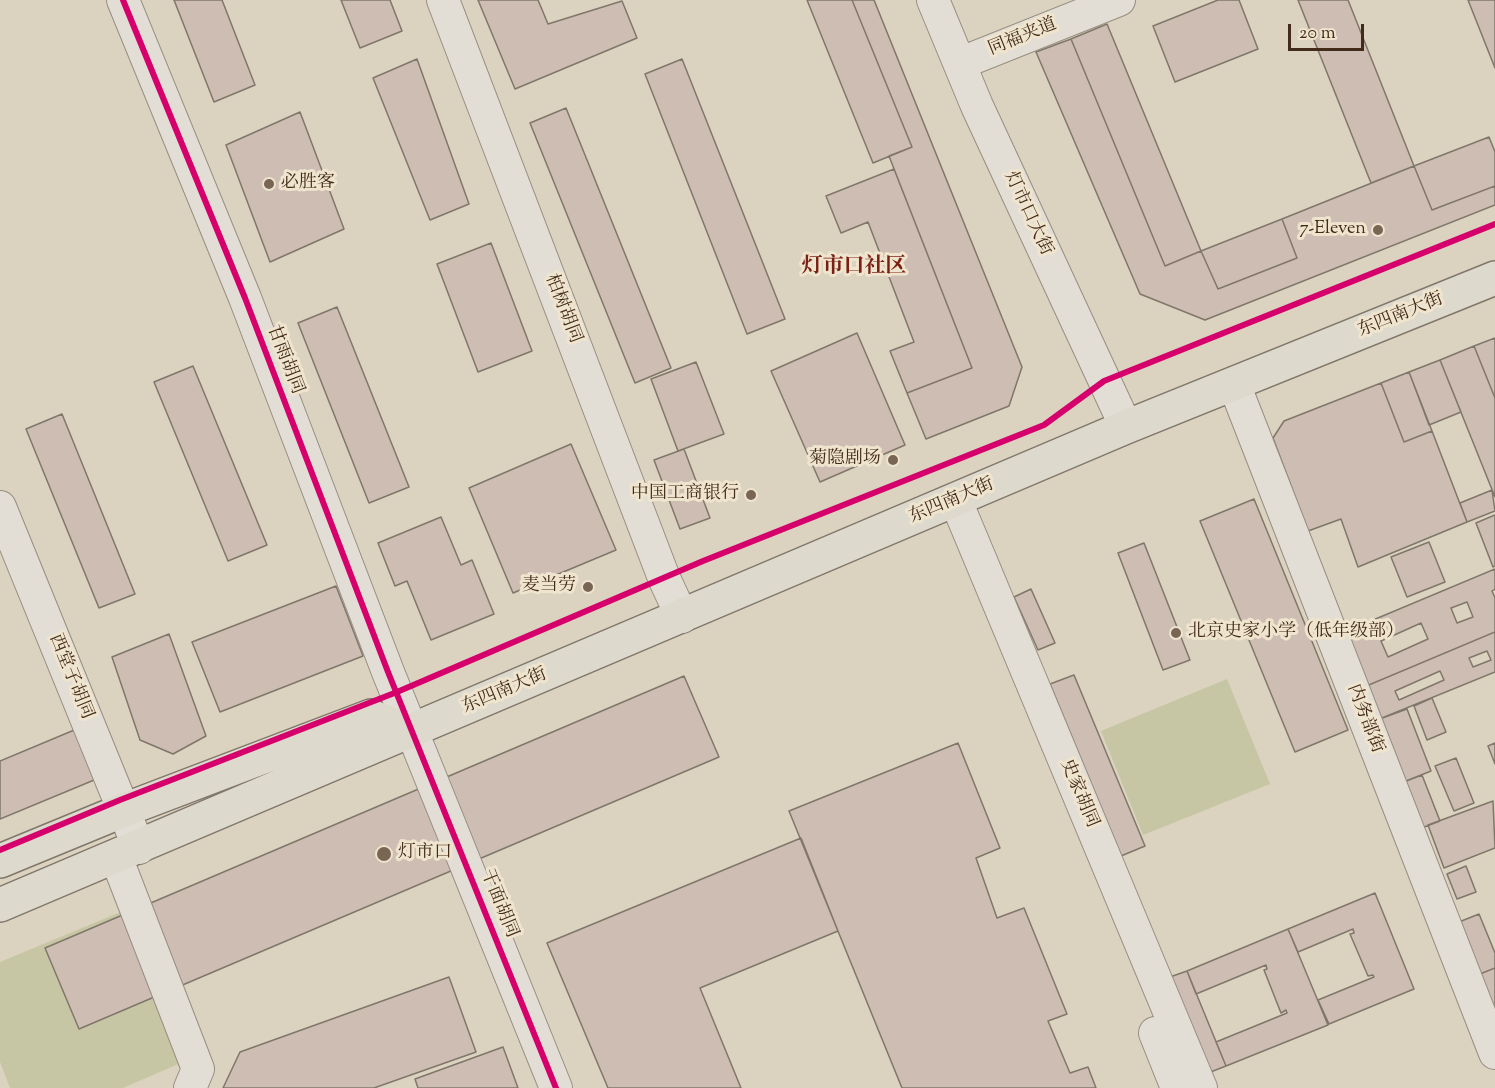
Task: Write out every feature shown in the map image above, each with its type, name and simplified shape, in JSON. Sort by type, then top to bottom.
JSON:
[{"type":"main road","name":"东四南大街","points":[[0,905],[1126,427],[1495,278]]},
{"type":"main road","points":[[0,861],[124,810],[371,716],[412,732]]},
{"type":"street","name":"甘雨胡同","points":[[123,0],[244,298],[412,732]]},
{"type":"street","name":"柏树胡同","points":[[443,0],[664,578],[682,617]]},
{"type":"street","name":"灯市口大街","points":[[933,0],[961,63],[976,106],[1126,427]]},
{"type":"street","name":"同福夹道","points":[[961,63],[1119,0]]},
{"type":"street","name":"内务部街","points":[[1234,384],[1495,1053]]},
{"type":"street","points":[[949,504],[1177,1088]]},
{"type":"street","name":"史家胡同","points":[[949,504],[1201,1088]]},
{"type":"street","name":"西堂子胡同","points":[[0,507],[124,810],[127,852],[198,1069],[190,1088]]},
{"type":"street","name":"干面胡同","points":[[412,732],[556,1088]]},
{"type":"green space","points":[[1227,679],[1270,784],[1143,835],[1101,731]]},
{"type":"green space","points":[[123,911],[183,1062],[123,1088],[10,1088],[0,1062],[0,962]]},
{"type":"building","points":[[174,0],[222,0],[255,85],[214,102]]},
{"type":"building","points":[[341,0],[390,0],[402,31],[360,48]]},
{"type":"building","points":[[478,0],[538,0],[548,24],[622,1],[637,38],[515,89]]},
{"type":"building","points":[[807,0],[852,0],[912,147],[873,163]]},
{"type":"building","points":[[852,0],[874,0],[1022,367],[1009,406],[926,439],[907,393],[972,368],[889,156],[912,147]]},
{"type":"building","points":[[1218,0],[1239,0],[1258,49],[1175,82],[1153,26]]},
{"type":"building","points":[[1298,0],[1348,0],[1414,166],[1371,183]]},
{"type":"building","points":[[1468,0],[1495,0],[1495,68]]},
{"type":"building","points":[[1107,24],[1201,251],[1165,266],[1071,39]]},
{"type":"building","points":[[1071,39],[1165,266],[1201,251],[1218,289],[1297,258],[1282,219],[1414,166],[1432,210],[1495,186],[1495,205],[1205,320],[1140,294],[1036,52]]},
{"type":"building","points":[[417,59],[469,204],[430,220],[373,78]]},
{"type":"building","points":[[682,59],[785,319],[747,334],[645,74]]},
{"type":"building","points":[[566,108],[671,368],[635,383],[530,123]]},
{"type":"building","points":[[300,112],[344,229],[270,262],[226,145]]},
{"type":"building","points":[[1489,137],[1495,152],[1495,186],[1432,210],[1414,166]]},
{"type":"building","points":[[894,169],[972,368],[907,393],[890,351],[914,342],[868,222],[841,233],[826,196]]},
{"type":"building","points":[[1282,219],[1297,258],[1218,289],[1201,251]]},
{"type":"building","points":[[491,243],[532,351],[478,372],[437,264]]},
{"type":"building","points":[[337,307],[409,487],[369,503],[298,323]]},
{"type":"building","points":[[857,333],[905,445],[820,482],[771,371]]},
{"type":"building","points":[[1495,338],[1495,398],[1474,346]]},
{"type":"building","points":[[1474,346],[1495,398],[1495,497],[1440,360]]},
{"type":"building","points":[[1440,360],[1461,412],[1429,425],[1409,372]]},
{"type":"building","points":[[696,362],[724,434],[678,451],[651,379]]},
{"type":"building","points":[[193,366],[267,545],[228,561],[154,382]]},
{"type":"building","points":[[1409,372],[1432,431],[1404,442],[1381,383]]},
{"type":"building","points":[[1381,383],[1404,442],[1432,431],[1467,522],[1358,567],[1341,519],[1308,531],[1273,438],[1284,421]]},
{"type":"building","points":[[62,414],[135,594],[99,608],[26,429]]},
{"type":"building","points":[[571,444],[616,550],[513,593],[469,488]]},
{"type":"building","points":[[684,449],[710,518],[680,529],[654,460]]},
{"type":"building","points":[[1492,490],[1495,511],[1467,522],[1460,503]]},
{"type":"building","points":[[1254,499],[1348,730],[1295,752],[1200,521]]},
{"type":"building","points":[[1495,515],[1495,566],[1493,567],[1476,523]]},
{"type":"building","points":[[441,517],[461,565],[472,560],[494,614],[431,640],[407,581],[395,586],[378,543]]},
{"type":"building","points":[[1429,542],[1445,582],[1407,597],[1391,557]]},
{"type":"building","points":[[1144,543],[1190,660],[1163,670],[1118,553]]},
{"type":"building","points":[[1495,569],[1495,589],[1492,591],[1495,598],[1495,632],[1364,687],[1342,633]],"holes":[[[1467,602],[1473,617],[1457,623],[1451,608]],[[1421,623],[1428,639],[1388,657],[1381,641]]]},
{"type":"building","points":[[336,586],[363,656],[220,712],[192,642]]},
{"type":"building","points":[[1031,589],[1055,643],[1038,650],[1014,597]]},
{"type":"building","points":[[1495,632],[1495,672],[1377,720],[1364,687]],"holes":[[[1487,651],[1491,660],[1473,667],[1469,658]],[[1440,671],[1444,680],[1399,700],[1395,691]]]},
{"type":"building","points":[[169,634],[206,736],[173,754],[140,740],[112,657]]},
{"type":"building","points":[[1074,675],[1145,846],[1121,856],[1050,684]]},
{"type":"building","points":[[684,676],[719,757],[79,1029],[45,948]]},
{"type":"building","points":[[1432,698],[1446,732],[1427,740],[1414,706]]},
{"type":"building","points":[[1407,709],[1431,771],[1401,783],[1377,720]]},
{"type":"building","points":[[79,728],[99,778],[0,819],[0,761]]},
{"type":"building","points":[[958,743],[1000,848],[976,858],[997,918],[1024,908],[1067,1014],[1048,1021],[1070,1073],[1088,1067],[1096,1088],[902,1088],[789,811]]},
{"type":"building","points":[[1495,743],[1495,764],[1488,746]]},
{"type":"building","points":[[1456,758],[1474,803],[1454,811],[1435,766]]},
{"type":"building","points":[[1422,775],[1440,821],[1419,829],[1401,783]]},
{"type":"building","points":[[1493,801],[1495,848],[1444,868],[1428,825]]},
{"type":"building","points":[[801,838],[838,931],[700,988],[741,1088],[608,1088],[547,943]]},
{"type":"building","points":[[1466,866],[1476,892],[1457,899],[1447,874]]},
{"type":"building","points":[[1375,893],[1414,989],[1329,1024],[1318,1000],[1374,977],[1373,975],[1368,976],[1350,934],[1354,933],[1353,929],[1298,952],[1288,929]]},
{"type":"building","points":[[1479,914],[1495,953],[1495,968],[1480,974],[1459,922]]},
{"type":"building","points":[[1288,929],[1328,1025],[1226,1066],[1216,1042],[1287,1013],[1286,1010],[1281,1013],[1264,970],[1267,969],[1266,965],[1196,994],[1187,971]]},
{"type":"building","points":[[1495,968],[1495,1012],[1480,974]]},
{"type":"building","points":[[1187,971],[1226,1066],[1208,1073],[1170,977]]},
{"type":"building","points":[[449,977],[476,1052],[374,1088],[223,1088],[240,1052]]},
{"type":"building","points":[[503,1047],[518,1088],[418,1088],[415,1079]]},
{"type":"cycle path","points":[[123,0],[245,298],[388,672],[556,1088]]},
{"type":"cycle path","points":[[0,850],[120,800],[397,692],[703,561],[1044,425],[1104,381],[1495,224]]},
{"type":"place","name":"必胜客","points":[[269,184]]},
{"type":"place","name":"7-Eleven","points":[[1378,230]]},
{"type":"place","name":"菊隐剧场","points":[[893,460]]},
{"type":"place","name":"中国工商银行","points":[[751,495]]},
{"type":"place","name":"麦当劳","points":[[588,587]]},
{"type":"place","name":"北京史家小学（低年级部）","points":[[1176,633]]},
{"type":"place","name":"灯市口","points":[[384,854]]},
{"type":"district","name":"灯市口社区","points":[[854,268]]}]
